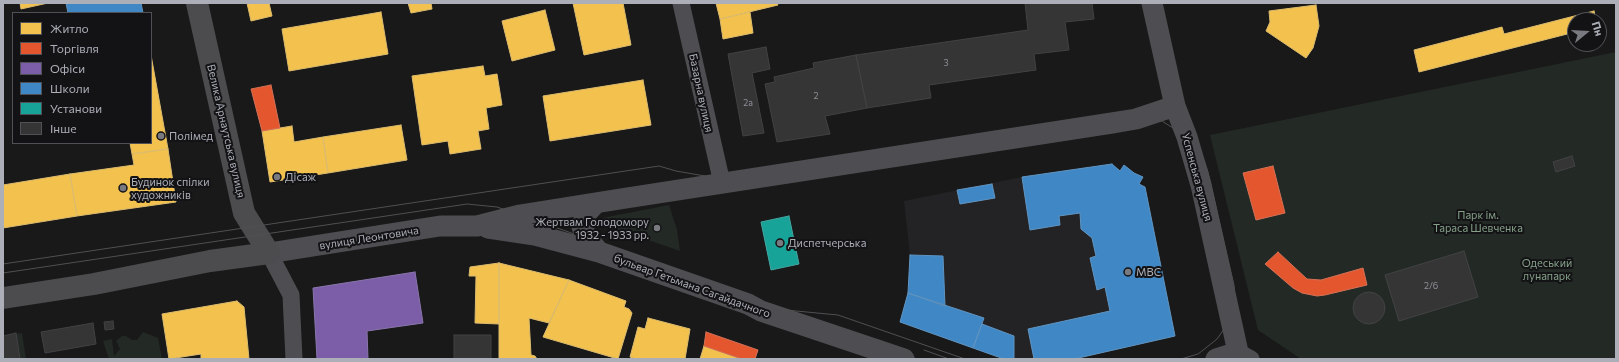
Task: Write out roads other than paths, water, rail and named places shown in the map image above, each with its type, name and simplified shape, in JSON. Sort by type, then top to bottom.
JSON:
[{"type":"main road","name":"Велика Арнаутська вулиця","points":[[197,3],[244,213],[269,253]]},
{"type":"main road","name":"вулиця Леонтовича","points":[[3,298],[94,284],[210,261],[269,253]]},
{"type":"street","name":"Базарна вулиця","points":[[681,3],[716,165],[728,182]]},
{"type":"street","name":"Успенська вулиця","points":[[1152,3],[1175,106],[1187,137],[1201,185],[1245,355]]},
{"type":"street","name":"вулиця Леонтовича","points":[[269,253],[440,226],[477,226],[520,215],[1002,141],[1131,120],[1175,106]]},
{"type":"street","points":[[595,204],[585,215],[582,227],[588,239],[599,252]]},
{"type":"street","name":"бульвар Гетьмана Сагайдачного","points":[[477,226],[535,235],[599,252],[748,304],[761,311],[904,359]]},
{"type":"street","points":[[269,253],[291,295],[294,359]]},
{"type":"street","points":[[1216,359],[1245,355]]},
{"type":"tram line","points":[[1151,114],[1187,137],[1197,148],[1204,160],[1234,285],[1235,305],[1231,319],[1217,339],[1198,354],[1181,359]]},
{"type":"tram line","points":[[3,264],[659,166],[676,171],[734,181]]},
{"type":"tram line","points":[[3,273],[467,204],[497,207],[689,274],[746,297],[786,310],[838,315],[965,359]]},
{"type":"tram line","points":[[924,350],[949,359]]},
{"type":"place","name":"Полімед","points":[[161,136]]},
{"type":"place","name":"Дісаж","points":[[277,177]]},
{"type":"place","name":"Будинок спілки художників","points":[[123,188]]},
{"type":"place","name":"Жертвам Голодомору 1932 - 1933 рр.","points":[[657,228]]},
{"type":"place","name":"Диспетчерська","points":[[780,243]]},
{"type":"place","name":"МВС","points":[[1128,272]]},
{"type":"park label","name":"Парк ім. Тараса Шевченка","points":[[1478,221]]},
{"type":"park label","name":"Одеський лунапарк","points":[[1547,269]]}]
